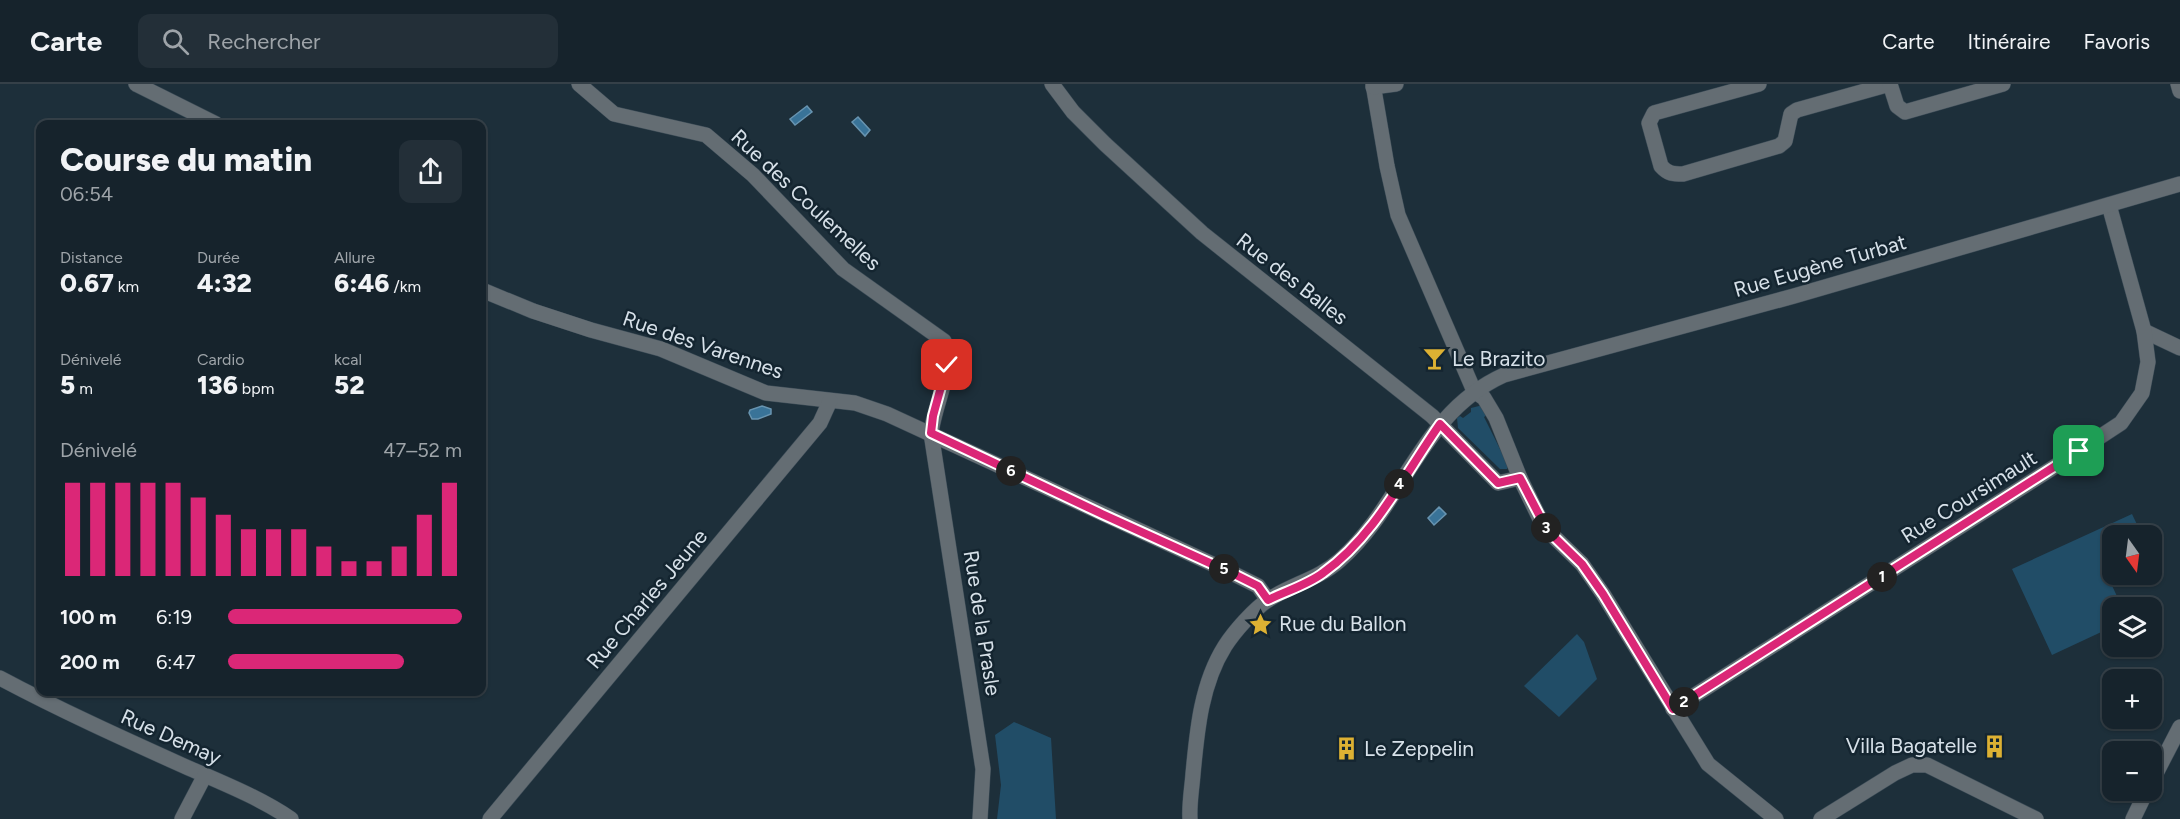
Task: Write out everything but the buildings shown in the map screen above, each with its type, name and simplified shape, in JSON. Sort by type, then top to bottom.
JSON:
[{"type":"street","points":[[136,84],[208,120]]},
{"type":"street","name":"Rue des Coulemelles","points":[[579,84],[614,114],[706,135],[753,175],[843,269],[944,341],[949,351],[931,433]]},
{"type":"street","name":"Rue des Balles","points":[[1053,84],[1073,112],[1202,233],[1440,424],[1498,483],[1520,478]]},
{"type":"street","points":[[1396,84],[1373,86],[1398,215],[1474,391],[1484,398],[1496,418],[1520,478],[1547,530],[1582,564],[1603,594],[1708,764],[1776,819]]},
{"type":"street","points":[[1759,84],[1654,113],[1648,123],[1661,166],[1665,172],[1683,174],[1779,146],[1785,141],[1791,114],[1797,110],[1890,84],[1897,106],[1905,112],[2003,84]]},
{"type":"street","points":[[2178,84],[2180,91]]},
{"type":"street","name":"Rue Eugène Turbat","points":[[1474,391],[1504,375],[1794,296],[2180,184]]},
{"type":"street","name":"Rue Coursimault","points":[[1673,709],[2121,423],[2142,393],[2148,362],[2144,331],[2109,205]]},
{"type":"street","name":"Rue des Varennes","points":[[486,292],[533,311],[661,349],[766,393],[855,403],[876,410],[931,433],[1234,574],[1258,586],[1268,600]]},
{"type":"street","points":[[2144,331],[2180,348]]},
{"type":"street","points":[[1190,819],[1198,719],[1210,678],[1225,646],[1253,612],[1268,600],[1320,576],[1361,539],[1440,424],[1474,391]]},
{"type":"street","name":"Rue Charles Jeune","points":[[490,819],[820,423],[830,401]]},
{"type":"street","name":"Rue de la Prasle","points":[[931,433],[982,769],[980,819]]},
{"type":"street","name":"Rue Demay","points":[[0,678],[54,707],[205,775],[278,810],[291,819]]},
{"type":"street","points":[[2162,762],[2180,727]]},
{"type":"street","points":[[1821,819],[1894,773],[1912,765],[1927,765],[2036,819]]},
{"type":"street","points":[[182,819],[205,775]]},
{"type":"street","points":[[2133,819],[2142,801]]},
{"type":"shaded area","points":[[807,106],[812,112],[795,125],[790,119]]},
{"type":"shaded area","points":[[858,117],[870,130],[865,136],[852,122]]},
{"type":"shaded area","points":[[1483,405],[1488,414],[1484,417],[1508,465],[1507,469],[1500,469],[1458,428],[1457,418],[1460,416],[1463,418],[1471,412],[1471,408]]},
{"type":"shaded area","points":[[762,406],[771,409],[771,414],[752,419],[750,410]]},
{"type":"shaded area","points":[[1439,507],[1446,514],[1434,525],[1428,518]]},
{"type":"shaded area","points":[[2132,514],[2137,525],[2108,525]]},
{"type":"shaded area","points":[[2102,528],[2102,585],[2112,585],[2117,597],[2102,597],[2102,632],[2052,655],[2012,569]]},
{"type":"shaded area","points":[[1577,634],[1584,642],[1597,679],[1559,717],[1524,686]]},
{"type":"shaded area","points":[[1014,722],[1051,738],[1056,819],[997,819],[1001,785],[995,735]]},
{"type":"place","name":"Le Brazito","points":[[1434,359]]},
{"type":"place","name":"Rue du Ballon","points":[[1261,624]]},
{"type":"place","name":"Villa Bagatelle","points":[[1995,746]]},
{"type":"place","name":"Le Zeppelin","points":[[1346,749]]},
{"type":"route","points":[[947,365],[933,416],[931,433],[1234,574],[1258,586],[1268,600],[1320,576],[1361,539],[1440,424],[1498,483],[1520,478],[1547,530],[1582,564],[1603,594],[1673,709],[2079,451]]}]
